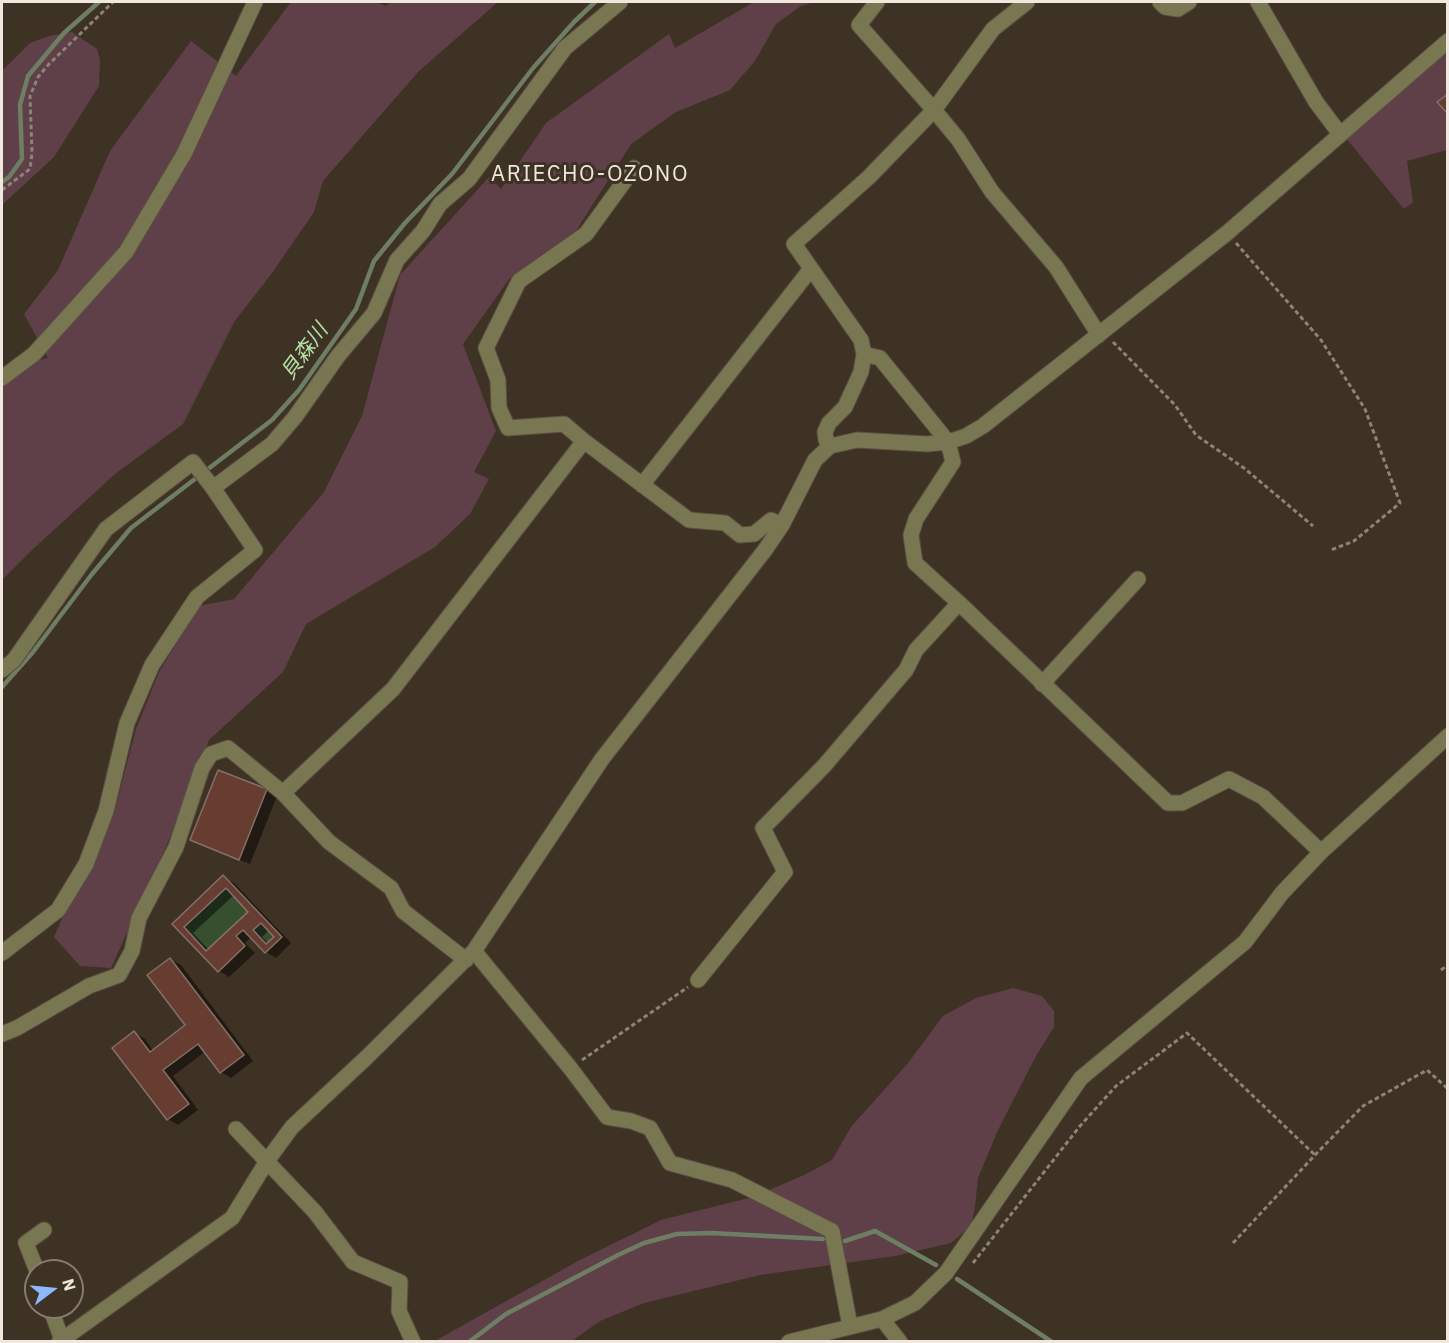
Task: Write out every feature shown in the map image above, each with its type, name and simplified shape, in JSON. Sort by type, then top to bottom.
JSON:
[{"type":"street","points":[[2,378],[34,354],[126,252],[184,154],[255,2]]},
{"type":"street","points":[[206,479],[272,444],[295,417],[338,356],[375,313],[397,261],[423,231],[440,204],[469,179],[565,48],[620,2]]},
{"type":"street","points":[[877,2],[859,25],[958,140],[992,192],[1056,267],[1101,334]]},
{"type":"street","points":[[830,446],[825,432],[829,423],[845,407],[861,372],[864,354],[861,340],[794,244],[869,177],[934,110],[993,29],[1027,2]]},
{"type":"street","points":[[1160,2],[1165,7],[1178,9],[1189,2]]},
{"type":"street","points":[[1258,2],[1316,102],[1340,134]]},
{"type":"street","points":[[54,1319],[60,1341],[232,1218],[267,1161],[292,1126],[470,956],[602,759],[765,550],[782,525],[815,460],[830,446],[857,440],[927,444],[948,442],[966,436],[983,426],[1227,233],[1448,41]]},
{"type":"street","points":[[634,168],[586,234],[519,281],[486,348],[498,380],[499,408],[508,428],[564,424],[689,520],[725,523],[740,535],[754,534],[771,520],[782,525]]},
{"type":"street","points":[[642,485],[810,270]]},
{"type":"street","points":[[864,354],[880,358],[948,442],[953,462],[916,519],[911,535],[915,563],[1168,803],[1182,803],[1229,780],[1263,797],[1321,852]]},
{"type":"street","points":[[283,793],[393,689],[584,441]]},
{"type":"street","points":[[2,670],[14,660],[106,529],[193,462],[255,550],[197,597],[152,665],[127,723],[106,811],[86,864],[58,910],[2,953]]},
{"type":"street","points":[[1042,684],[1138,579]]},
{"type":"street","points":[[698,980],[786,872],[763,828],[824,766],[906,670],[916,650],[958,603]]},
{"type":"street","points":[[789,1341],[882,1319],[915,1303],[946,1273],[1081,1078],[1245,942],[1282,893],[1321,852],[1448,736]]},
{"type":"street","points":[[2,1034],[17,1028],[89,986],[119,975],[132,951],[139,918],[176,847],[202,768],[211,754],[228,748],[283,793],[329,842],[391,888],[403,912],[470,956],[572,1069],[607,1117],[631,1121],[650,1128],[670,1162],[732,1180],[832,1231],[850,1326]]},
{"type":"street","points":[[236,1130],[315,1212],[352,1262],[400,1281],[399,1311],[413,1341]]},
{"type":"street","points":[[32,1259],[26,1243],[44,1230]]},
{"type":"street","points":[[882,1319],[900,1341]]},
{"type":"path","points":[[2,190],[30,169],[32,153],[30,96],[38,77],[113,2]]},
{"type":"path","points":[[1227,233],[1321,340],[1359,399],[1365,409],[1400,503],[1353,541],[1331,550]]},
{"type":"path","points":[[1101,334],[1175,405],[1196,435],[1244,468],[1313,526]]},
{"type":"path","points":[[1441,970],[1448,965]]},
{"type":"path","points":[[572,1069],[598,1048],[698,980]]},
{"type":"path","points":[[946,1273],[973,1264],[1080,1126],[1116,1086],[1187,1034],[1315,1155]]},
{"type":"path","points":[[1233,1244],[1363,1106],[1427,1070],[1448,1089]]},
{"type":"shaded area","points":[[291,2],[376,2],[386,6],[391,2],[498,2],[419,71],[323,181],[314,212],[272,273],[234,322],[183,424],[115,474],[2,580],[2,369],[48,358],[24,314],[58,270],[110,151],[191,41],[236,76]]},
{"type":"shaded area","points":[[754,2],[814,2],[801,6],[776,24],[755,61],[730,90],[676,112],[631,144],[576,231],[510,278],[463,344],[496,431],[474,472],[489,479],[470,514],[435,547],[306,624],[283,672],[209,740],[187,800],[111,968],[80,966],[54,937],[66,909],[91,866],[114,813],[136,729],[159,672],[199,606],[234,599],[324,492],[362,416],[400,275],[489,177],[501,189],[546,123],[669,34],[675,48]]},
{"type":"shaded area","points":[[72,32],[97,49],[100,60],[99,86],[54,157],[2,205],[2,71],[30,43],[49,36]]},
{"type":"shaded area","points":[[1447,46],[1447,150],[1407,161],[1413,202],[1404,209],[1345,137]]},
{"type":"shaded area","points":[[226,888],[248,912],[206,951],[184,927]]},
{"type":"shaded area","points":[[261,923],[274,937],[266,944],[253,930]]},
{"type":"shaded area","points":[[1013,988],[1042,996],[1054,1011],[1054,1027],[1036,1056],[998,1130],[978,1178],[971,1226],[951,1243],[895,1256],[760,1275],[644,1303],[600,1321],[572,1341],[433,1342],[578,1261],[661,1220],[753,1197],[832,1160],[851,1127],[908,1063],[943,1016],[976,998]]},
{"type":"building","points":[[1448,94],[1448,111],[1446,112],[1437,102]]},
{"type":"building","points":[[218,770],[267,789],[239,860],[190,840]]},
{"type":"building","points":[[223,875],[282,937],[265,953],[243,930],[236,936],[245,946],[218,972],[172,924]],"holes":[[[226,888],[248,912],[206,951],[184,927]],[[261,923],[274,937],[266,944],[253,930]]]},
{"type":"building","points":[[170,958],[244,1055],[220,1073],[198,1044],[163,1070],[189,1104],[167,1120],[112,1048],[134,1031],[150,1052],[185,1025],[147,975]]},
{"type":"waterway","points":[[2,182],[9,177],[22,159],[20,105],[28,76],[64,33],[99,2]]},
{"type":"waterway","name":"貝森川","points":[[2,687],[33,652],[92,574],[131,528],[272,420],[299,390],[356,309],[374,261],[405,223],[452,174],[533,68],[595,2]]},
{"type":"waterway","points":[[845,1241],[875,1231],[936,1265]]},
{"type":"waterway","points":[[469,1342],[506,1314],[644,1243],[677,1234],[711,1233],[823,1239]]},
{"type":"waterway","points":[[957,1279],[1052,1342]]},
{"type":"district","name":"ARIECHO-OZONO","points":[[590,175]]}]
